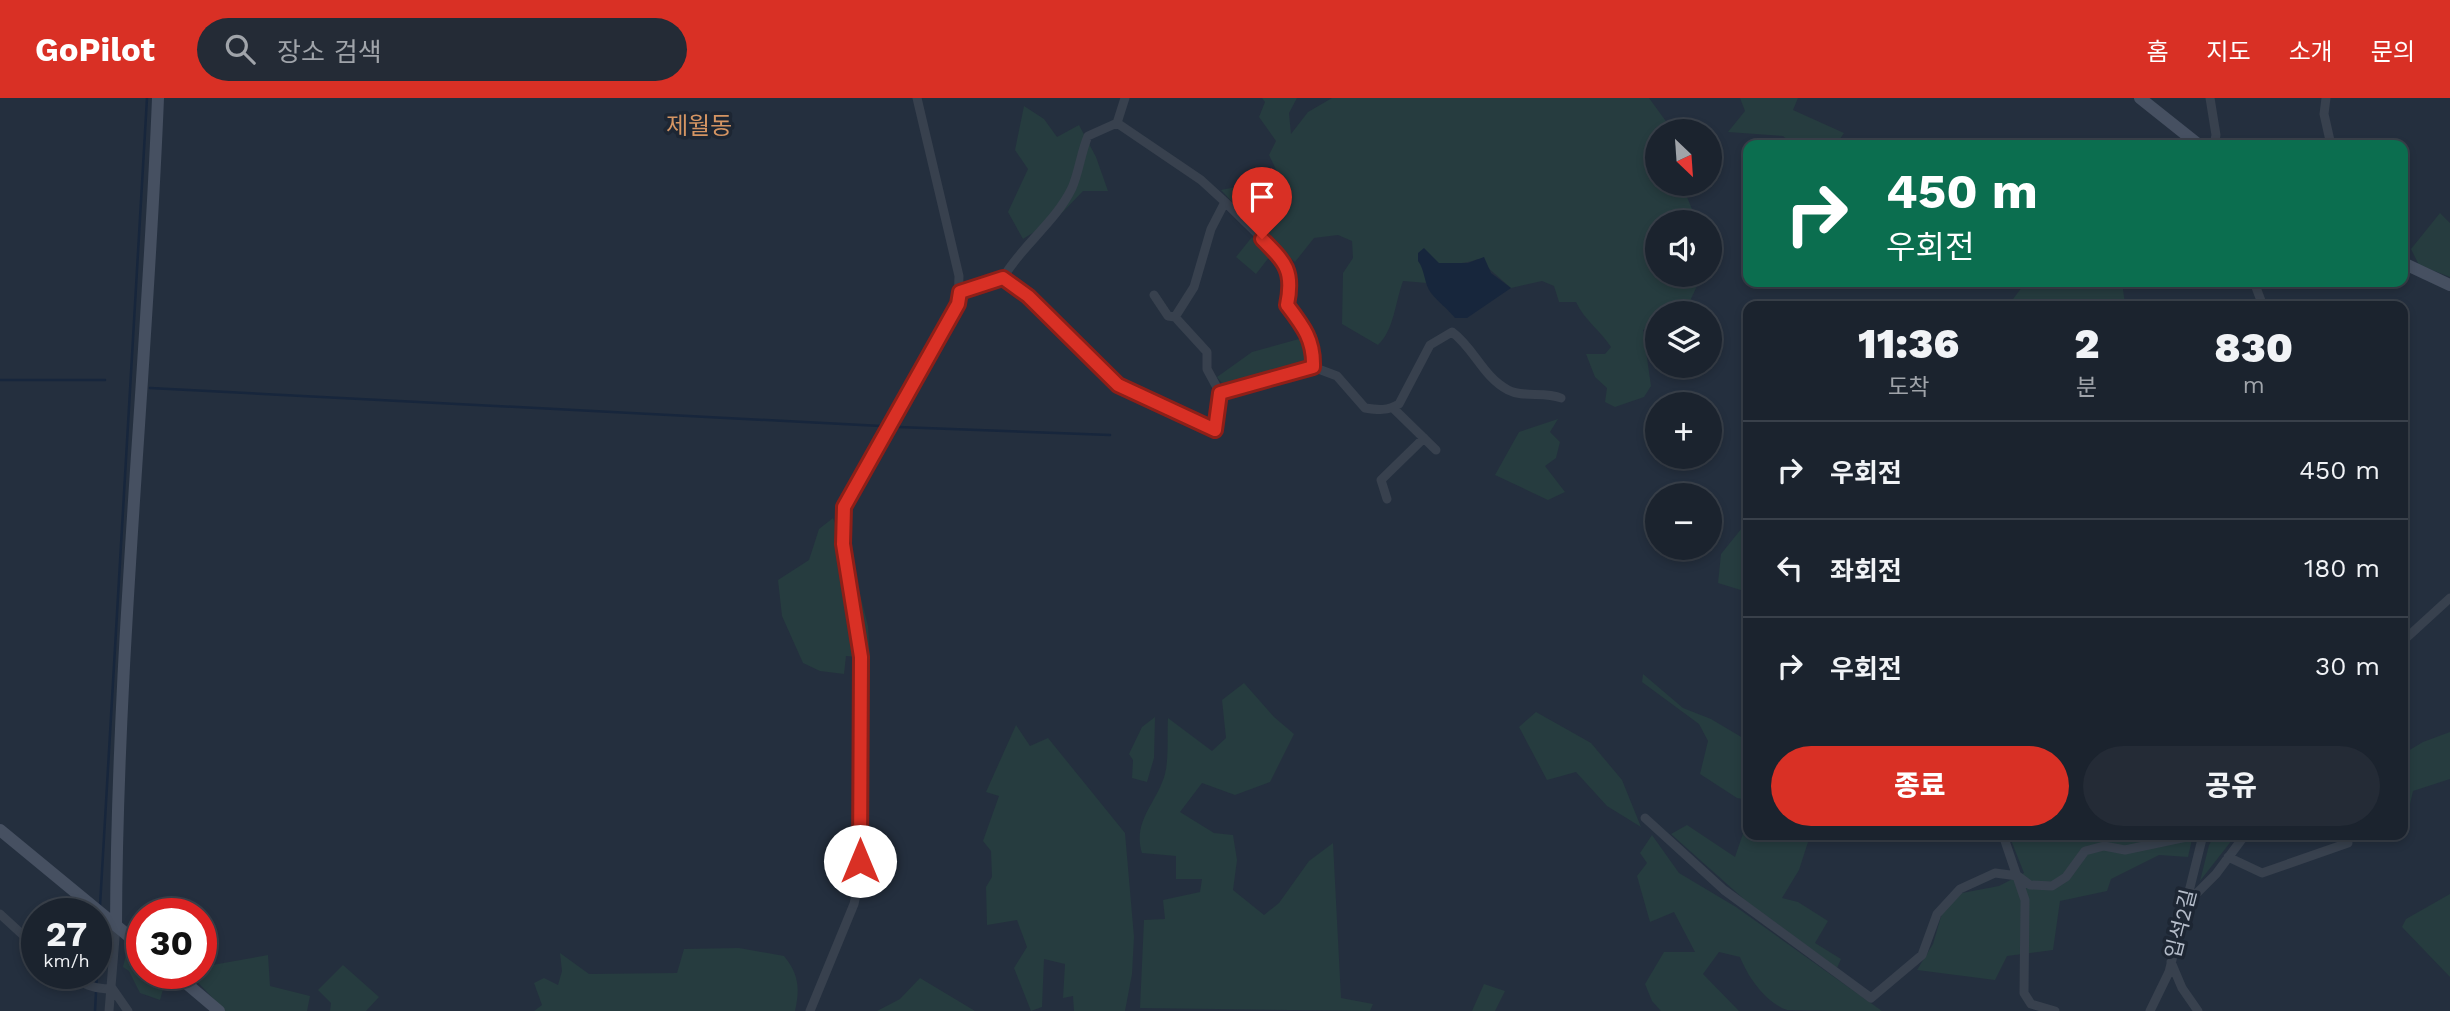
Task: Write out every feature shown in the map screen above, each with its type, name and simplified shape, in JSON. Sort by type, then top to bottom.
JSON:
[{"type":"street","points":[[112,936],[130,554],[153,227],[158,98]]},
{"type":"street","points":[[810,1011],[854,904],[859,882],[861,657],[843,544],[844,507],[958,304],[960,292],[959,276],[917,98]]},
{"type":"street","points":[[960,292],[1003,278],[1018,253],[1038,235],[1073,187],[1088,136],[1117,123],[1125,98]]},
{"type":"street","points":[[2140,98],[2193,140]]},
{"type":"street","points":[[2210,98],[2215,140]]},
{"type":"street","points":[[2326,98],[2324,114],[2330,140]]},
{"type":"street","points":[[1117,123],[1201,180],[1281,257],[1290,274],[1287,305],[1310,337],[1314,348],[1313,367]]},
{"type":"street","points":[[1175,317],[1194,287],[1211,229],[1225,202]]},
{"type":"street","points":[[2408,265],[2450,285]]},
{"type":"street","points":[[1003,278],[1028,296],[1118,385],[1215,430],[1220,393],[1207,369],[1207,352],[1175,317],[1168,316],[1154,295]]},
{"type":"street","points":[[1220,393],[1313,367],[1337,376],[1365,408],[1393,408],[1399,404],[1430,345],[1452,332],[1462,339],[1494,382],[1511,392],[1550,394],[1561,398]]},
{"type":"street","points":[[1393,408],[1436,450]]},
{"type":"street","points":[[1387,499],[1381,480],[1424,438]]},
{"type":"street","points":[[2408,636],[2450,598]]},
{"type":"street","points":[[1645,818],[1724,890],[1871,998],[1922,955],[1937,914],[1960,889],[1995,873],[2018,876],[2030,885],[2052,886],[2067,877],[2085,850],[2104,846],[2125,850],[2172,840]]},
{"type":"street","points":[[0,830],[126,934]]},
{"type":"street","points":[[2005,840],[2025,900],[2024,993],[2031,1004],[2055,1011]]},
{"type":"street","name":"입석2길","points":[[2150,1011],[2171,962],[2202,840]]},
{"type":"street","points":[[2186,904],[2241,840]]},
{"type":"street","points":[[2228,857],[2262,873],[2348,843]]},
{"type":"street","points":[[0,914],[21,933]]},
{"type":"street","points":[[2171,962],[2182,988],[2198,1011]]},
{"type":"street","points":[[108,989],[109,1011]]},
{"type":"street","points":[[108,989],[128,1011]]},
{"type":"street","points":[[193,989],[219,1011]]},
{"type":"green space","points":[[1262,98],[1297,98],[1289,113],[1291,134],[1308,112],[1332,98],[1649,98],[1664,119],[1645,119],[1645,196],[1687,196],[1692,210],[1645,210],[1645,287],[1696,287],[1690,301],[1645,301],[1645,378],[1650,378],[1651,386],[1644,397],[1615,407],[1605,402],[1607,388],[1595,377],[1586,354],[1605,354],[1611,347],[1576,302],[1559,302],[1554,286],[1542,281],[1511,288],[1478,259],[1424,269],[1427,283],[1403,281],[1388,332],[1378,345],[1342,324],[1343,273],[1353,258],[1352,241],[1338,235],[1314,238],[1295,262],[1264,236],[1221,190],[1280,178],[1269,155],[1276,141],[1259,117],[1265,102]]},
{"type":"green space","points":[[1740,98],[1798,98],[1793,110],[1844,133],[1839,140],[1787,140],[1783,136],[1728,132],[1745,111]]},
{"type":"green space","points":[[1024,106],[1044,119],[1057,137],[1079,125],[1096,157],[1108,191],[1083,191],[1058,217],[1023,239],[1008,212],[1028,169],[1015,150]]},
{"type":"green space","points":[[2440,213],[2450,223],[2450,277],[2419,265],[2411,249]]},
{"type":"green space","points":[[1252,237],[1270,256],[1256,274],[1236,257]]},
{"type":"green space","points":[[2022,287],[2123,287],[2125,301],[2015,301],[2013,299]]},
{"type":"green space","points":[[1317,334],[1316,372],[1230,393],[1217,377],[1252,352]]},
{"type":"green space","points":[[1558,419],[1550,432],[1560,442],[1556,458],[1545,466],[1565,492],[1548,500],[1495,475],[1519,432]]},
{"type":"green space","points":[[833,518],[868,626],[870,658],[846,656],[844,674],[820,671],[803,663],[782,616],[778,580],[809,560],[819,529]]},
{"type":"green space","points":[[1743,527],[1743,591],[1718,583],[1722,553]]},
{"type":"green space","points":[[1643,674],[1683,708],[1711,719],[1743,738],[1743,799],[1700,774],[1708,741],[1699,724],[1642,682]]},
{"type":"green space","points":[[1244,683],[1274,717],[1294,734],[1270,782],[1235,795],[1202,783],[1180,812],[1214,833],[1233,835],[1237,860],[1233,890],[1264,915],[1279,903],[1309,861],[1333,843],[1341,998],[1373,1004],[1370,1011],[1140,1008],[1144,920],[1165,919],[1163,900],[1200,892],[1202,879],[1176,879],[1176,856],[1142,853],[1140,831],[1165,774],[1168,718],[1212,751],[1226,738],[1222,700]]},
{"type":"green space","points":[[1536,712],[1591,743],[1622,780],[1641,827],[1607,806],[1576,772],[1547,780],[1519,727]]},
{"type":"green space","points":[[1155,717],[1154,758],[1147,782],[1132,778],[1133,760],[1129,754],[1142,727]]},
{"type":"green space","points":[[1016,725],[1030,746],[1048,738],[1125,833],[1134,937],[1132,974],[1125,1011],[1074,1011],[1073,996],[1063,998],[1065,964],[1044,959],[1042,1007],[1031,1011],[1014,968],[1027,947],[1017,920],[987,925],[986,887],[992,877],[991,851],[983,841],[999,796],[986,792]]},
{"type":"green space","points":[[2450,732],[2450,779],[2413,791],[2408,813],[2408,751]]},
{"type":"green space","points":[[1687,825],[1735,857],[1743,834],[1743,840],[1809,840],[1799,870],[1782,898],[1798,902],[1828,921],[1815,943],[1841,959],[1837,968],[1746,901],[1671,834]]},
{"type":"green space","points":[[1652,835],[1679,873],[1736,907],[1882,1011],[1787,1010],[1758,988],[1740,957],[1719,952],[1703,974],[1739,1011],[1661,1011],[1652,1001],[1645,984],[1664,952],[1695,952],[1674,912],[1650,922],[1637,876],[1647,863],[1640,853]]},
{"type":"green space","points":[[2011,840],[2192,840],[2188,857],[2159,855],[2111,879],[2107,891],[2060,901],[2053,950],[2007,956],[1995,980],[1917,970],[1933,944],[1942,913],[1962,893],[1999,886],[2024,873]]},
{"type":"green space","points":[[2212,840],[2232,840],[2200,881]]},
{"type":"green space","points":[[2450,894],[2450,977],[2402,927],[2406,919]]},
{"type":"green space","points":[[739,948],[784,956],[793,969],[797,982],[795,1011],[534,1011],[542,1005],[534,983],[544,978],[558,985],[562,971],[560,953],[589,974],[677,973],[684,949]]},
{"type":"green space","points":[[268,955],[270,986],[310,996],[307,1011],[225,1011],[204,989],[217,989],[217,964]]},
{"type":"green space","points":[[343,965],[379,997],[366,1011],[330,1011],[331,1003],[318,990]]},
{"type":"green space","points":[[920,978],[975,1011],[877,1011],[900,999]]},
{"type":"green space","points":[[1484,984],[1505,991],[1495,1011],[1472,1011]]},
{"type":"green space","points":[[138,989],[163,989],[160,1000],[140,993]]},
{"type":"water","points":[[1424,248],[1439,263],[1468,263],[1484,257],[1491,273],[1511,288],[1467,318],[1455,318],[1429,289],[1418,261],[1418,253]]},
{"type":"waterway","points":[[100,898],[147,98]]},
{"type":"waterway","points":[[0,380],[105,380]]},
{"type":"waterway","points":[[150,388],[881,426]]},
{"type":"waterway","points":[[898,427],[1110,435]]},
{"type":"waterway","points":[[95,1011],[96,989]]},
{"type":"district","name":"제월동","points":[[699,126]]},
{"type":"route","points":[[860,861],[861,657],[843,544],[844,507],[958,304],[960,292],[1003,278],[1028,296],[1118,385],[1215,430],[1220,393],[1260,379],[1313,367],[1314,348],[1310,337],[1287,305],[1290,274],[1281,257],[1262,239]]}]
